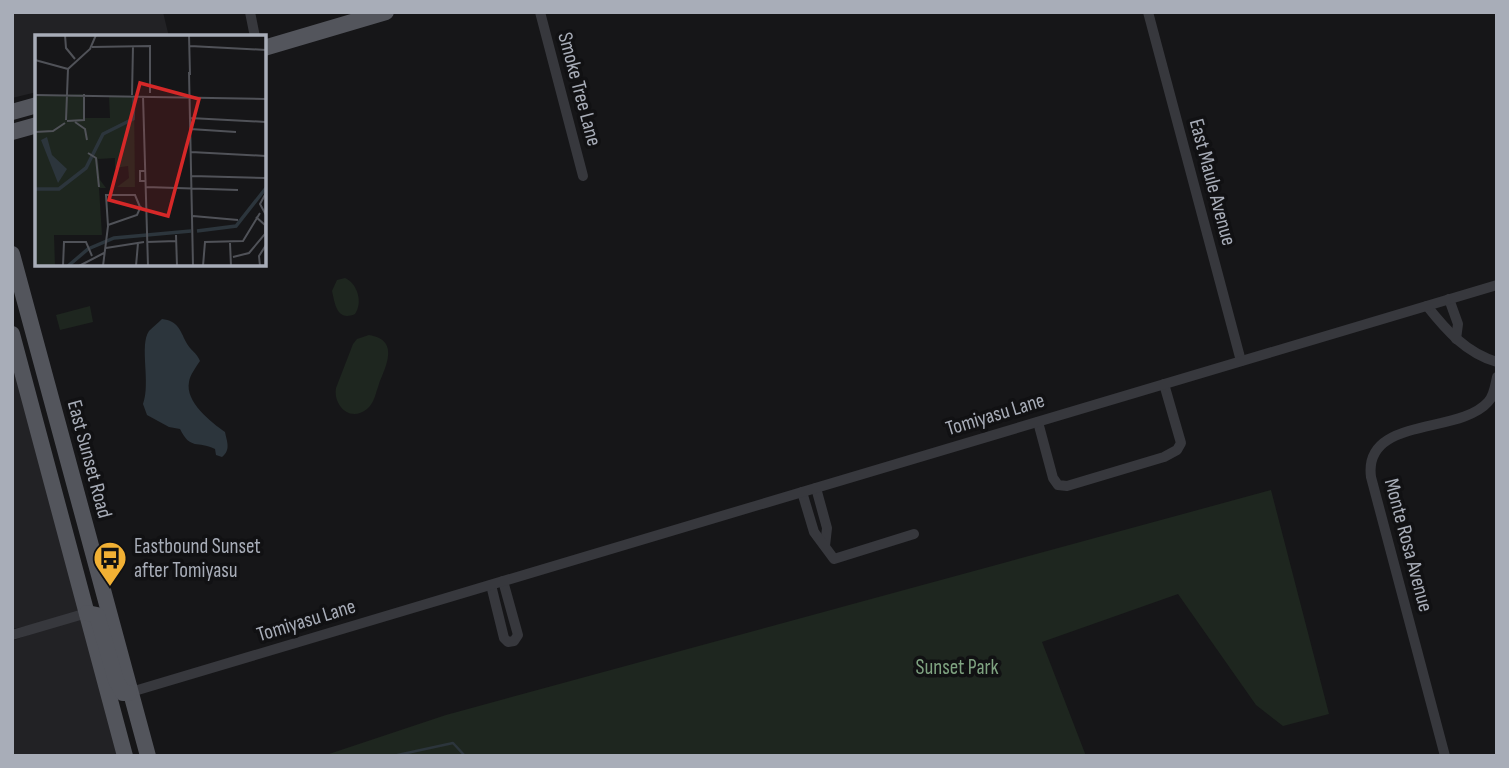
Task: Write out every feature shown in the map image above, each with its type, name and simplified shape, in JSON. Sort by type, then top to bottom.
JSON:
[{"type":"main road","points":[[266,47],[386,12]]},
{"type":"main road","points":[[12,112],[35,106]]},
{"type":"main road","points":[[12,131],[35,125]]},
{"type":"main road","name":"East Sunset Road","points":[[12,254],[148,756]]},
{"type":"main road","name":"East Sunset Road","points":[[12,334],[125,756]]},
{"type":"main road","points":[[19,358],[40,396],[57,457],[65,468],[71,469]]},
{"type":"main road","points":[[49,474],[54,473],[64,486],[76,530],[108,607]]},
{"type":"main road","points":[[87,613],[97,615],[120,689],[123,693],[131,692]]},
{"type":"street","points":[[250,12],[255,35]]},
{"type":"street","name":"Smoke Tree Lane","points":[[540,12],[583,176]]},
{"type":"street","name":"East Maule Avenue","points":[[1148,12],[1241,361]]},
{"type":"street","name":"Tomiyasu Lane","points":[[131,692],[1497,285]]},
{"type":"street","points":[[1449,299],[1458,324],[1456,339]]},
{"type":"street","points":[[1427,306],[1456,339],[1497,362]]},
{"type":"street","name":"Monte Rosa Avenue","points":[[1445,756],[1371,477],[1371,465],[1378,447],[1388,439],[1460,418],[1486,405],[1492,396],[1497,377]]},
{"type":"street","points":[[1038,422],[1058,485],[1067,486],[1164,457],[1177,450],[1181,443],[1164,384]]},
{"type":"street","points":[[816,488],[827,528],[825,547]]},
{"type":"street","points":[[802,492],[814,532],[834,559],[914,534]]},
{"type":"street","points":[[491,585],[504,638],[508,642],[514,641],[518,635],[503,581]]},
{"type":"street","points":[[12,635],[87,613]]},
{"type":"shaded area","points":[[12,12],[163,12],[169,35],[35,35],[35,92],[12,98]]},
{"type":"shaded area","points":[[162,319],[178,327],[200,361],[189,382],[189,389],[200,411],[225,432],[227,449],[222,457],[216,455],[215,449],[209,446],[191,443],[180,429],[169,427],[147,415],[143,404],[146,386],[146,337]]},
{"type":"shaded area","points":[[12,360],[125,756],[12,756],[12,641],[81,615],[12,629]]},
{"type":"green space","points":[[345,278],[356,289],[359,299],[355,314],[349,316],[344,316],[338,310],[332,291],[337,280]]},
{"type":"green space","points":[[90,306],[93,322],[60,330],[56,315]]},
{"type":"green space","points":[[369,335],[385,342],[388,348],[387,362],[369,407],[361,413],[349,413],[340,406],[336,388],[353,344],[357,339]]},
{"type":"green space","name":"Sunset Park","points":[[1271,490],[1329,714],[1283,726],[1256,705],[1178,594],[1042,642],[1086,756],[323,756],[446,715]]},
{"type":"waterway","points":[[393,756],[453,743],[465,756]]},
{"type":"place","name":"Eastbound Sunset after Tomiyasu","points":[[110,588]]}]
